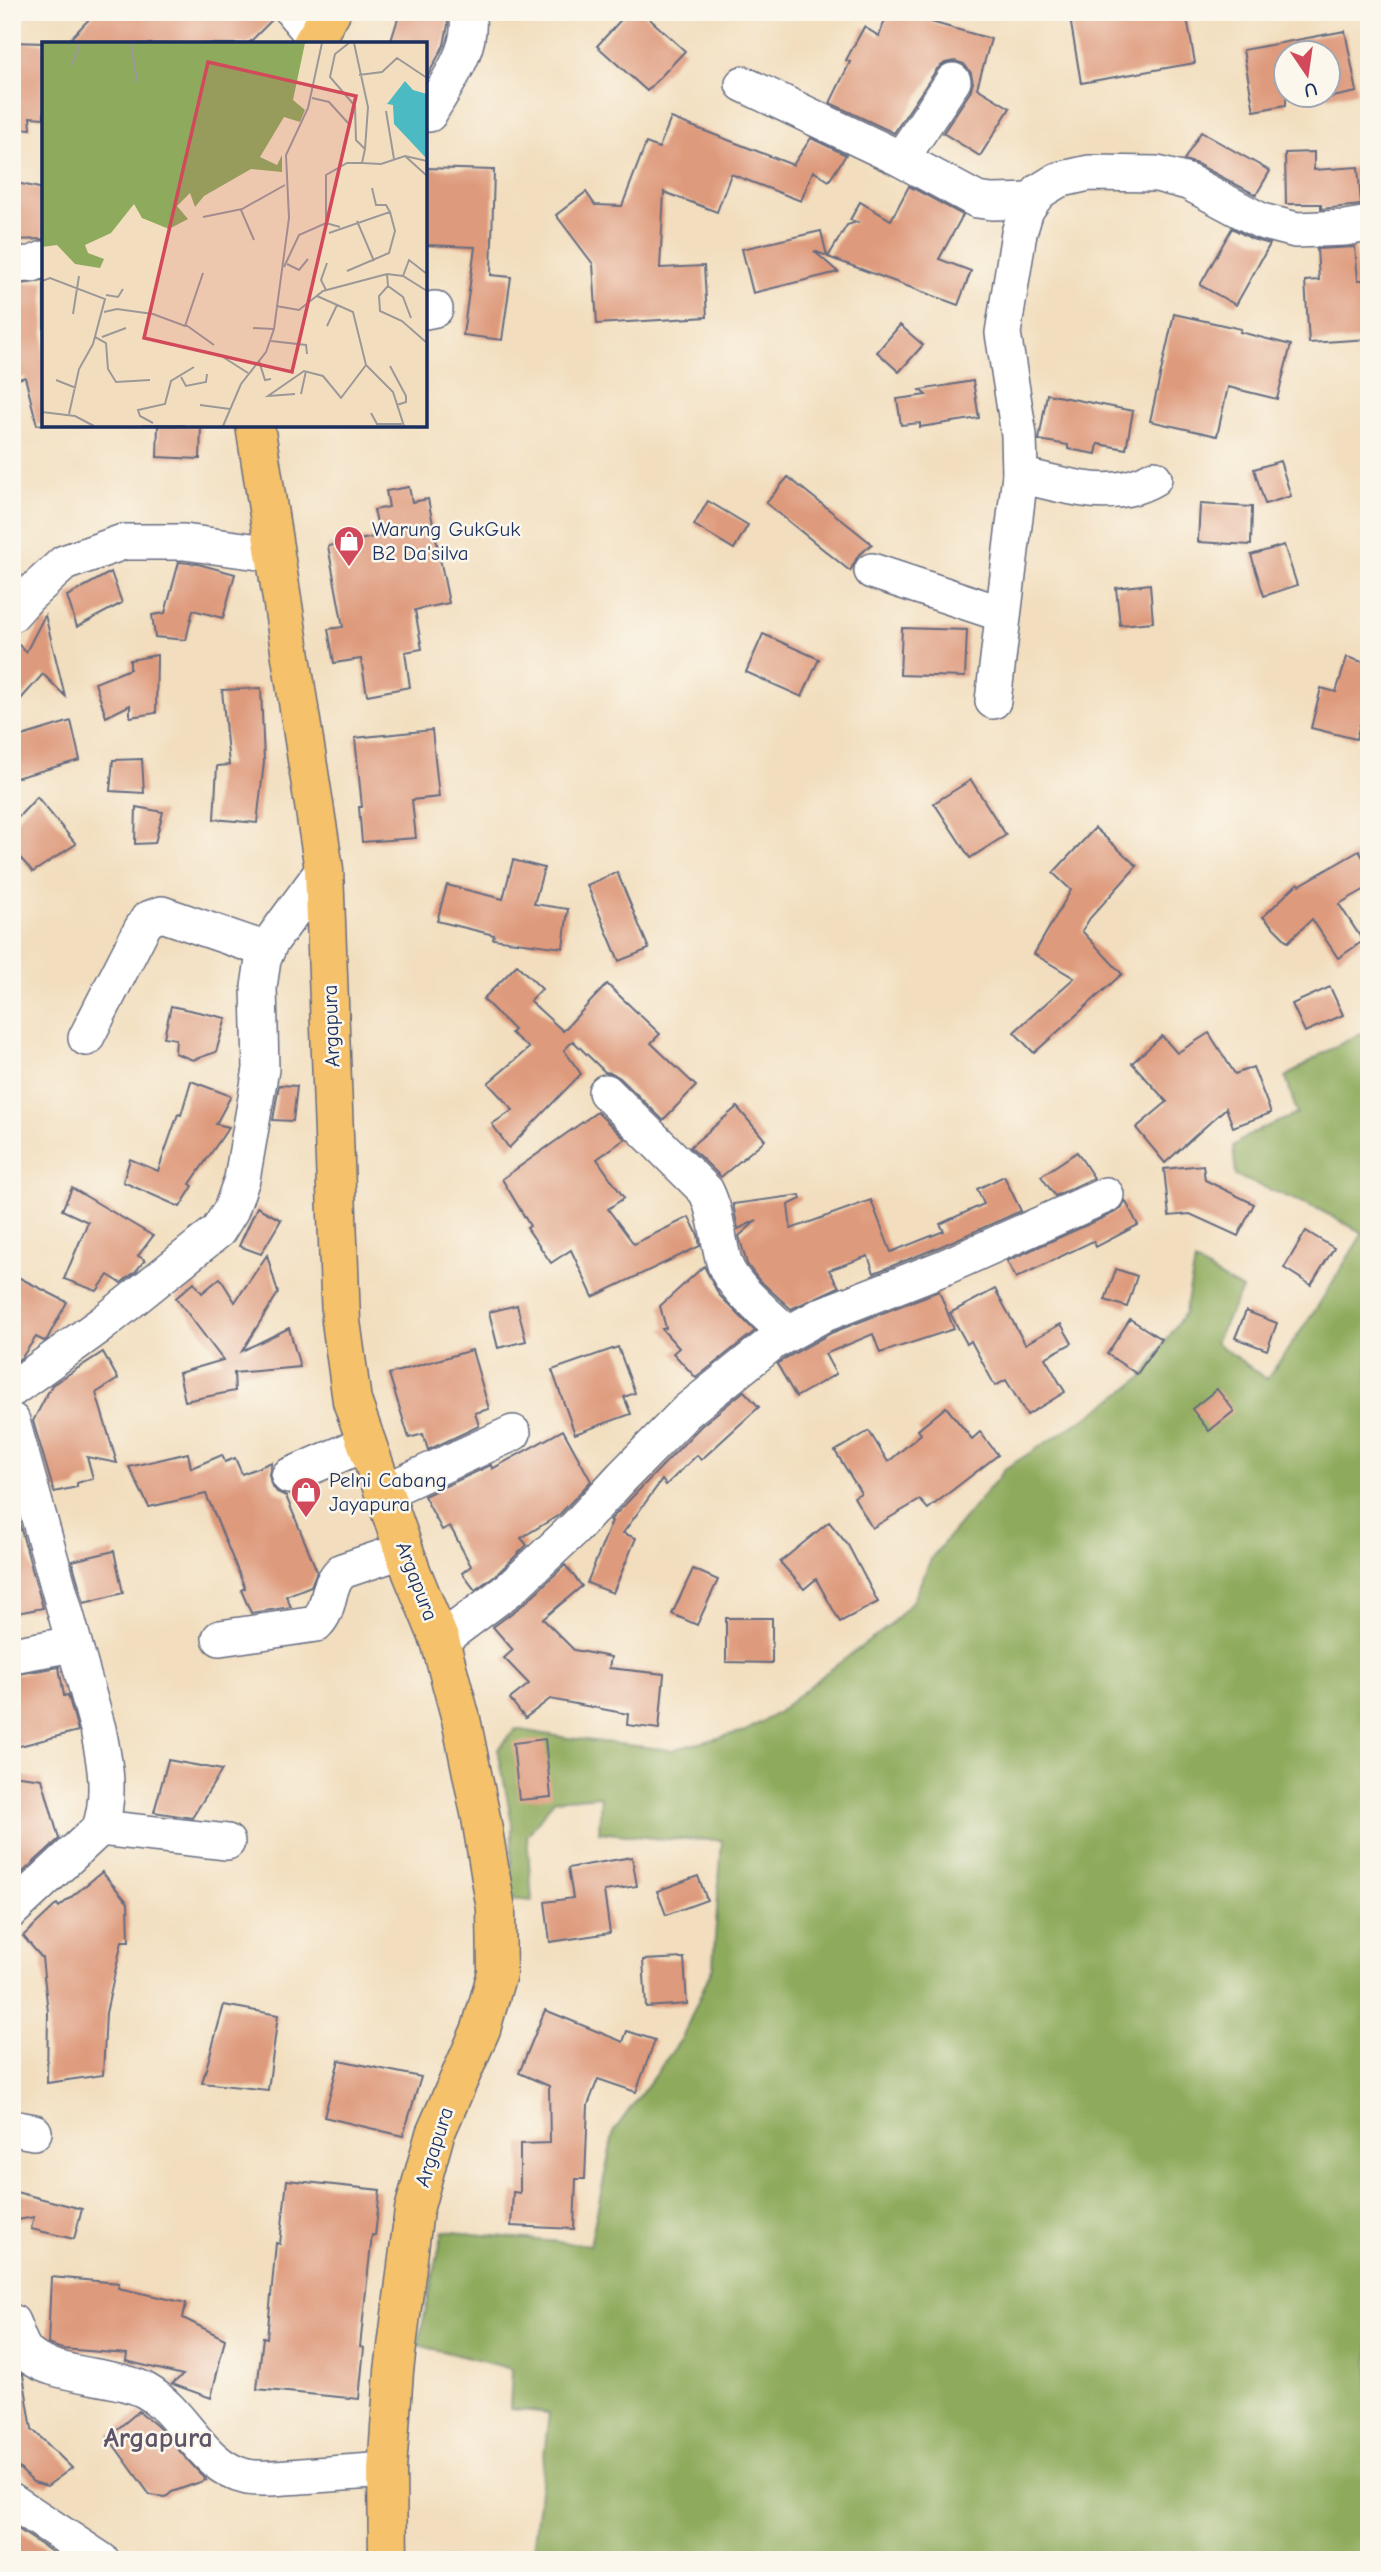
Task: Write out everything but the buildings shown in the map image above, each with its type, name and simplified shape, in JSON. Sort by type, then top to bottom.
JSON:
[{"type":"highway","name":"Argapura","points":[[255,427],[324,869],[341,1321],[352,1402],[440,1641],[461,1719],[496,1909],[497,1973],[481,2029],[435,2134],[414,2210],[394,2371],[387,2470],[388,2560]]},
{"type":"street","points":[[429,114],[466,47],[470,26],[467,12]]},
{"type":"street","points":[[901,159],[953,81]]},
{"type":"street","points":[[743,84],[901,159],[977,200],[1032,201]]},
{"type":"street","points":[[993,701],[1020,475],[1019,435],[1003,333],[1019,233],[1026,210],[1032,201],[1041,191],[1058,180],[1089,173],[1157,174],[1188,182],[1261,221],[1296,230],[1345,229],[1369,224]]},
{"type":"street","points":[[12,265],[33,264],[42,260]]},
{"type":"street","points":[[1020,475],[1112,492],[1139,487],[1154,478]]},
{"type":"street","points":[[12,614],[64,563],[123,542],[184,542],[275,554]]},
{"type":"street","points":[[872,571],[1002,614]]},
{"type":"street","points":[[12,1389],[102,1324],[218,1231],[231,1210],[242,1179],[261,1069],[259,987],[263,960],[270,943],[324,869]]},
{"type":"street","points":[[86,1038],[148,919],[162,914],[267,950]]},
{"type":"street","points":[[606,1092],[706,1191],[713,1204],[726,1268],[735,1281],[788,1334]]},
{"type":"street","points":[[440,1641],[511,1588],[687,1411],[773,1342],[822,1315],[945,1267],[1106,1195]]},
{"type":"street","points":[[12,1421],[98,1729],[107,1771],[106,1812],[100,1828],[12,1910]]},
{"type":"street","points":[[384,1492],[513,1433]]},
{"type":"street","points":[[289,1476],[367,1443]]},
{"type":"street","points":[[220,1638],[316,1624],[326,1614],[329,1593],[335,1577],[342,1570],[405,1550]]},
{"type":"street","points":[[12,1655],[73,1644]]},
{"type":"street","points":[[100,1828],[227,1842]]},
{"type":"street","points":[[12,2322],[26,2351],[40,2362],[130,2384],[148,2392],[227,2470],[248,2477],[271,2478],[387,2470]]},
{"type":"street","points":[[12,2501],[102,2560]]},
{"type":"green space","points":[[1369,1029],[1369,2560],[532,2560],[549,2413],[510,2409],[512,2369],[418,2345],[443,2231],[590,2245],[614,2131],[682,2038],[713,1966],[722,1840],[663,1839],[599,1832],[601,1796],[554,1800],[527,1836],[532,1901],[511,1899],[512,1824],[498,1749],[516,1729],[671,1750],[745,1731],[777,1713],[889,1626],[913,1600],[932,1557],[1006,1468],[1093,1413],[1142,1378],[1185,1312],[1195,1262],[1242,1290],[1215,1342],[1267,1379],[1316,1309],[1363,1233],[1318,1209],[1236,1176],[1233,1146],[1252,1133],[1297,1114],[1286,1077],[1323,1053]]},
{"type":"place","name":"Warung GukGuk B2 Da'silva","points":[[349,568]]},
{"type":"place","name":"Pelni Cabang Jayapura","points":[[306,1519]]},
{"type":"district","name":"Argapura","points":[[158,2437]]}]
